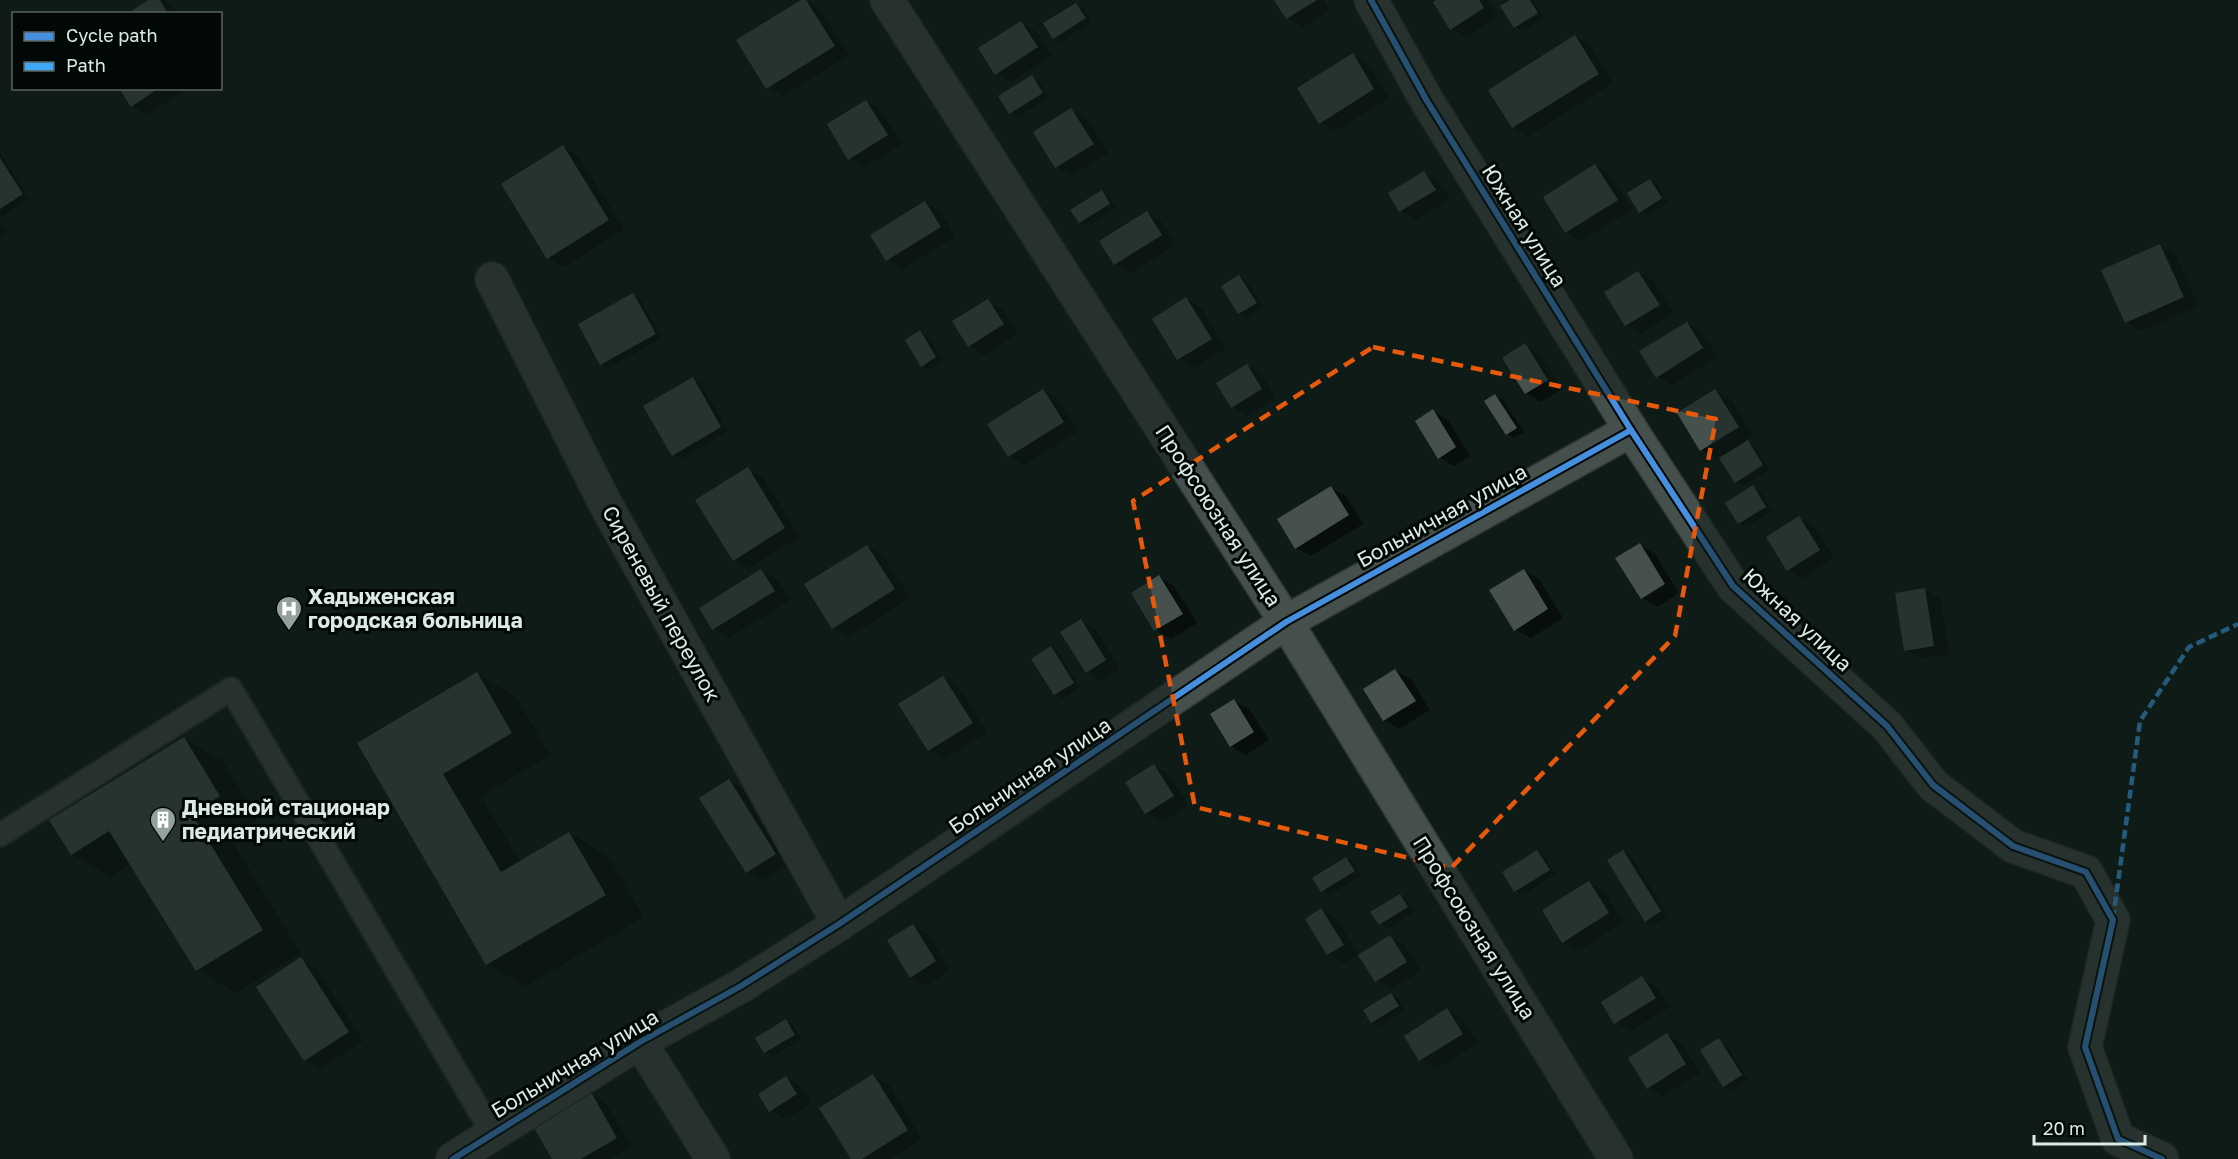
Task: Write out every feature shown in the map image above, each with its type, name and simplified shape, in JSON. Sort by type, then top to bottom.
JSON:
[{"type":"street","name":"Профсоюзная улица","points":[[887,0],[1286,622],[1616,1159]]},
{"type":"street","name":"Южная улица","points":[[1371,0],[1427,101],[1631,430],[1733,586],[1887,726],[1933,784],[2013,846],[2086,872],[2113,920],[2085,1047],[2118,1139],[2162,1159]]},
{"type":"street","name":"Сиреневый переулок","points":[[492,279],[606,505],[839,924]]},
{"type":"street","name":"Больничная улица","points":[[453,1159],[640,1042],[741,986],[839,924],[1286,622],[1631,430]]},
{"type":"street","points":[[640,1042],[713,1159]]},
{"type":"lane","points":[[0,835],[231,689],[493,1134]]},
{"type":"highlighted area","points":[[1373,347],[1716,419],[1675,636],[1451,868],[1195,807],[1133,501]]},
{"type":"building","points":[[148,0],[160,0],[167,12],[130,12]]},
{"type":"building","points":[[801,0],[806,0],[835,46],[766,89],[736,40]]},
{"type":"building","points":[[1274,0],[1317,0],[1286,19]]},
{"type":"building","points":[[1436,0],[1479,0],[1484,8],[1450,30],[1433,2]]},
{"type":"building","points":[[1510,0],[1530,0],[1538,13],[1514,28],[1500,6]]},
{"type":"building","points":[[1076,3],[1086,18],[1053,39],[1043,23]]},
{"type":"building","points":[[1021,21],[1038,47],[995,75],[978,48]]},
{"type":"building","points":[[1575,35],[1599,74],[1512,128],[1488,90]]},
{"type":"building","points":[[1353,53],[1374,89],[1319,124],[1297,88]]},
{"type":"building","points":[[1032,75],[1043,93],[1009,114],[998,96]]},
{"type":"building","points":[[120,90],[156,90],[131,107]]},
{"type":"building","points":[[866,100],[888,135],[848,160],[827,124]]},
{"type":"building","points":[[1071,108],[1094,144],[1055,168],[1033,132]]},
{"type":"building","points":[[563,145],[609,220],[547,259],[501,184]]},
{"type":"building","points":[[0,158],[23,194],[0,209]]},
{"type":"building","points":[[1595,164],[1618,200],[1565,233],[1543,197]]},
{"type":"building","points":[[1424,171],[1436,190],[1399,212],[1388,193]]},
{"type":"building","points":[[1650,179],[1662,198],[1639,213],[1627,193]]},
{"type":"building","points":[[1102,190],[1110,204],[1079,223],[1070,210]]},
{"type":"building","points":[[925,201],[941,227],[886,261],[870,235]]},
{"type":"building","points":[[1147,211],[1162,235],[1114,265],[1099,241]]},
{"type":"building","points":[[2160,244],[2184,297],[2125,323],[2101,270]]},
{"type":"building","points":[[1638,271],[1660,305],[1625,326],[1604,292]]},
{"type":"building","points":[[1239,275],[1257,303],[1238,314],[1221,286]]},
{"type":"building","points":[[633,293],[656,334],[600,365],[578,324]]},
{"type":"building","points":[[1186,297],[1212,339],[1177,360],[1152,319]]},
{"type":"building","points":[[988,299],[1004,324],[968,347],[952,321]]},
{"type":"building","points":[[1687,322],[1703,348],[1656,378],[1639,351]]},
{"type":"building","points":[[920,330],[936,357],[921,367],[905,340]]},
{"type":"building","points":[[1525,343],[1548,380],[1525,394],[1502,358]]},
{"type":"building","points":[[1247,364],[1262,389],[1231,408],[1216,383]]},
{"type":"building","points":[[693,377],[721,427],[672,456],[643,406]]},
{"type":"building","points":[[1043,389],[1064,422],[1008,457],[987,424]]},
{"type":"building","points":[[1715,389],[1739,427],[1700,451],[1677,413]]},
{"type":"building","points":[[1495,394],[1517,428],[1506,435],[1484,401]]},
{"type":"building","points":[[1433,409],[1456,447],[1438,459],[1415,421]]},
{"type":"building","points":[[1748,440],[1763,465],[1735,483],[1719,458]]},
{"type":"building","points":[[748,467],[785,528],[733,561],[695,500]]},
{"type":"building","points":[[1753,485],[1766,507],[1738,524],[1725,503]]},
{"type":"building","points":[[1331,486],[1349,515],[1295,549],[1277,519]]},
{"type":"building","points":[[1799,516],[1820,550],[1787,571],[1766,537]]},
{"type":"building","points":[[1640,543],[1665,584],[1641,599],[1615,558]]},
{"type":"building","points":[[867,545],[895,589],[832,629],[804,584]]},
{"type":"building","points":[[761,569],[775,591],[712,630],[699,608]]},
{"type":"building","points":[[1524,569],[1548,609],[1514,631],[1489,590]]},
{"type":"building","points":[[1159,575],[1183,614],[1154,631],[1131,593]]},
{"type":"building","points":[[1925,588],[1934,646],[1904,651],[1895,593]]},
{"type":"building","points":[[1081,619],[1106,660],[1086,673],[1060,632]]},
{"type":"building","points":[[1051,646],[1074,683],[1054,695],[1031,659]]},
{"type":"building","points":[[1395,669],[1416,701],[1383,721],[1363,689]]},
{"type":"building","points":[[477,672],[512,733],[443,774],[501,872],[569,832],[606,895],[486,965],[357,743]]},
{"type":"building","points":[[943,676],[973,723],[928,751],[898,704]]},
{"type":"building","points":[[1234,699],[1254,732],[1230,747],[1210,714]]},
{"type":"building","name":"Дневной стационар педиатрический","points":[[184,737],[220,796],[192,814],[263,930],[196,971],[109,831],[71,855],[49,820]]},
{"type":"building","points":[[1154,764],[1174,796],[1145,814],[1125,782]]},
{"type":"building","points":[[729,779],[776,854],[746,873],[699,798]]},
{"type":"building","points":[[1537,850],[1550,870],[1514,892],[1502,872]]},
{"type":"building","points":[[1623,850],[1661,911],[1645,922],[1607,860]]},
{"type":"building","points":[[1346,857],[1355,871],[1321,892],[1312,878]]},
{"type":"building","points":[[1589,881],[1609,913],[1562,943],[1542,910]]},
{"type":"building","points":[[1400,894],[1408,907],[1379,925],[1370,912]]},
{"type":"building","points":[[1321,908],[1344,945],[1327,955],[1305,919]]},
{"type":"building","points":[[913,924],[936,961],[910,978],[887,940]]},
{"type":"building","points":[[1390,935],[1407,962],[1375,982],[1358,955]]},
{"type":"building","points":[[301,957],[349,1032],[304,1061],[256,987]]},
{"type":"building","points":[[1642,976],[1656,998],[1614,1024],[1601,1002]]},
{"type":"building","points":[[1391,993],[1399,1006],[1371,1023],[1363,1010]]},
{"type":"building","points":[[1447,1008],[1463,1034],[1419,1061],[1404,1036]]},
{"type":"building","points":[[786,1019],[795,1035],[764,1053],[755,1038]]},
{"type":"building","points":[[1667,1033],[1686,1064],[1647,1089],[1628,1058]]},
{"type":"building","points":[[1719,1038],[1742,1075],[1723,1087],[1700,1050]]},
{"type":"building","points":[[873,1074],[908,1130],[862,1159],[851,1159],[819,1108]]},
{"type":"building","points":[[786,1076],[797,1094],[769,1112],[758,1094]]},
{"type":"building","points":[[591,1092],[617,1138],[581,1159],[552,1159],[533,1126]]},
{"type":"marked path","points":[[2113,919],[2140,721],[2189,647],[2238,624]]},
{"type":"cycle path","points":[[1371,0],[1427,101],[1631,430],[1733,586],[1887,726],[1933,785],[2013,846],[2086,872],[2113,920],[2085,1047],[2118,1139],[2162,1159]]},
{"type":"cycle path","points":[[453,1159],[640,1042],[741,986],[839,924],[1286,622],[1631,430]]},
{"type":"place","name":"Хадыженская городская больница","points":[[289,632]]},
{"type":"place","name":"Дневной стационар педиатрический","points":[[163,843]]}]
